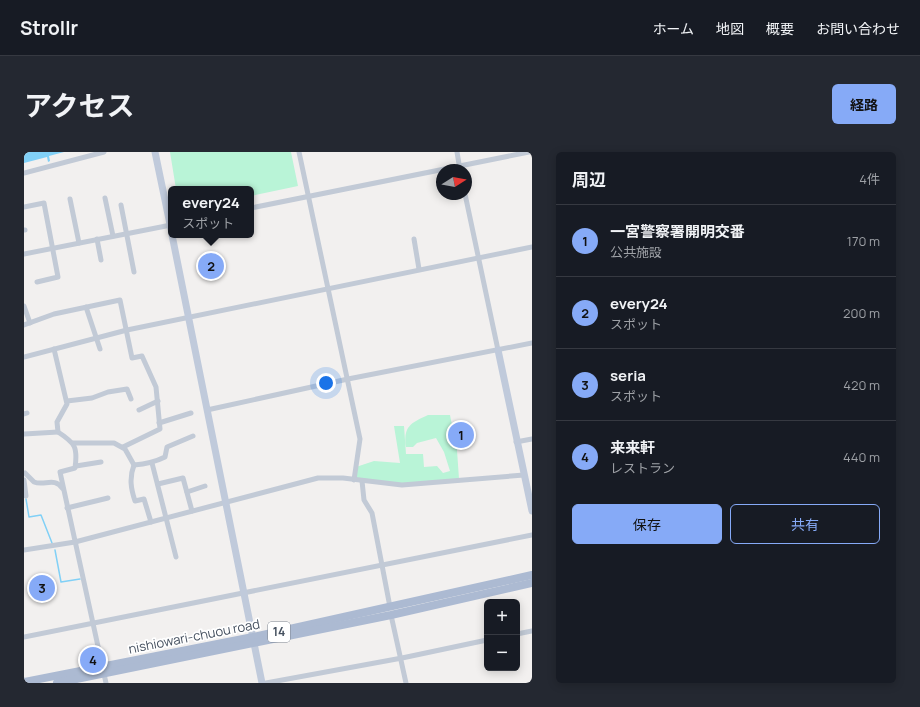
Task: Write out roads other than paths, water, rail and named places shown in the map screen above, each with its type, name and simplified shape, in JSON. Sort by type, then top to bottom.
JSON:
[{"type":"main road","name":"nishiowari-chuou road","points":[[390,611],[532,575]]},
{"type":"main road","name":"nishiowari-chuou road","points":[[24,682],[103,670],[532,583]]},
{"type":"main road","name":"nishiowari-chuou road","points":[[57,683],[103,670]]},
{"type":"street","points":[[24,173],[104,152]]},
{"type":"street","points":[[155,152],[168,213]]},
{"type":"street","points":[[299,152],[360,439],[354,480]]},
{"type":"street","points":[[457,152],[459,164]]},
{"type":"street","points":[[472,165],[529,152]]},
{"type":"street","points":[[254,207],[436,172]]},
{"type":"street","points":[[105,198],[113,236]]},
{"type":"street","points":[[70,199],[79,243]]},
{"type":"street","points":[[466,200],[516,442],[532,511]]},
{"type":"street","points":[[24,207],[44,203],[53,248],[58,277],[37,282]]},
{"type":"street","points":[[121,205],[134,272]]},
{"type":"street","points":[[24,254],[113,236],[168,227]]},
{"type":"street","points":[[173,238],[262,683]]},
{"type":"street","points":[[97,239],[101,260]]},
{"type":"street","points":[[414,239],[419,270]]},
{"type":"street","points":[[24,357],[126,330],[328,287],[532,247]]},
{"type":"street","points":[[24,325],[54,314],[120,300],[132,358],[142,356],[156,387],[159,423],[158,430],[123,447]]},
{"type":"street","points":[[24,306],[30,323]]},
{"type":"street","points":[[86,308],[100,349]]},
{"type":"street","points":[[207,410],[348,379],[532,343]]},
{"type":"street","points":[[54,349],[67,401],[57,422],[58,432]]},
{"type":"street","points":[[67,401],[92,398],[108,392],[127,389],[131,399]]},
{"type":"street","points":[[139,410],[158,401]]},
{"type":"street","points":[[159,423],[191,413]]},
{"type":"street","points":[[24,434],[58,432],[73,443],[108,442],[123,447],[134,465]]},
{"type":"street","points":[[134,465],[152,463],[165,457],[167,447],[193,436]]},
{"type":"street","points":[[516,442],[532,439]]},
{"type":"street","points":[[73,443],[76,466]]},
{"type":"street","points":[[101,462],[76,466],[75,468],[60,472],[94,622],[106,683]]},
{"type":"street","points":[[152,463],[176,556]]},
{"type":"street","points":[[134,465],[130,476],[135,502],[144,499],[151,522]]},
{"type":"street","points":[[24,474],[34,482],[54,482],[59,484],[64,491]]},
{"type":"street","points":[[24,474],[26,496]]},
{"type":"street","points":[[24,550],[75,542],[318,478],[402,485],[532,474]]},
{"type":"street","points":[[158,484],[184,478],[192,511]]},
{"type":"street","points":[[362,481],[364,500],[372,513],[390,611],[402,658],[406,683]]},
{"type":"street","points":[[187,492],[205,486]]},
{"type":"street","points":[[67,508],[108,498]]},
{"type":"street","points":[[24,637],[381,564],[532,535]]},
{"type":"street","points":[[520,633],[532,630]]},
{"type":"street","points":[[266,683],[402,658],[484,641]]},
{"type":"water","points":[[64,152],[49,156],[50,161],[48,162],[47,157],[24,163],[24,153]]},
{"type":"waterway","points":[[26,499],[29,517],[41,515],[52,543]]},
{"type":"waterway","points":[[55,550],[61,582],[80,579]]},
{"type":"place","name":"every24","points":[[211,266]]},
{"type":"place","name":"一宮警察署開明交番","points":[[461,435]]},
{"type":"place","name":"seria","points":[[42,588]]},
{"type":"place","name":"来来軒","points":[[93,660]]}]
